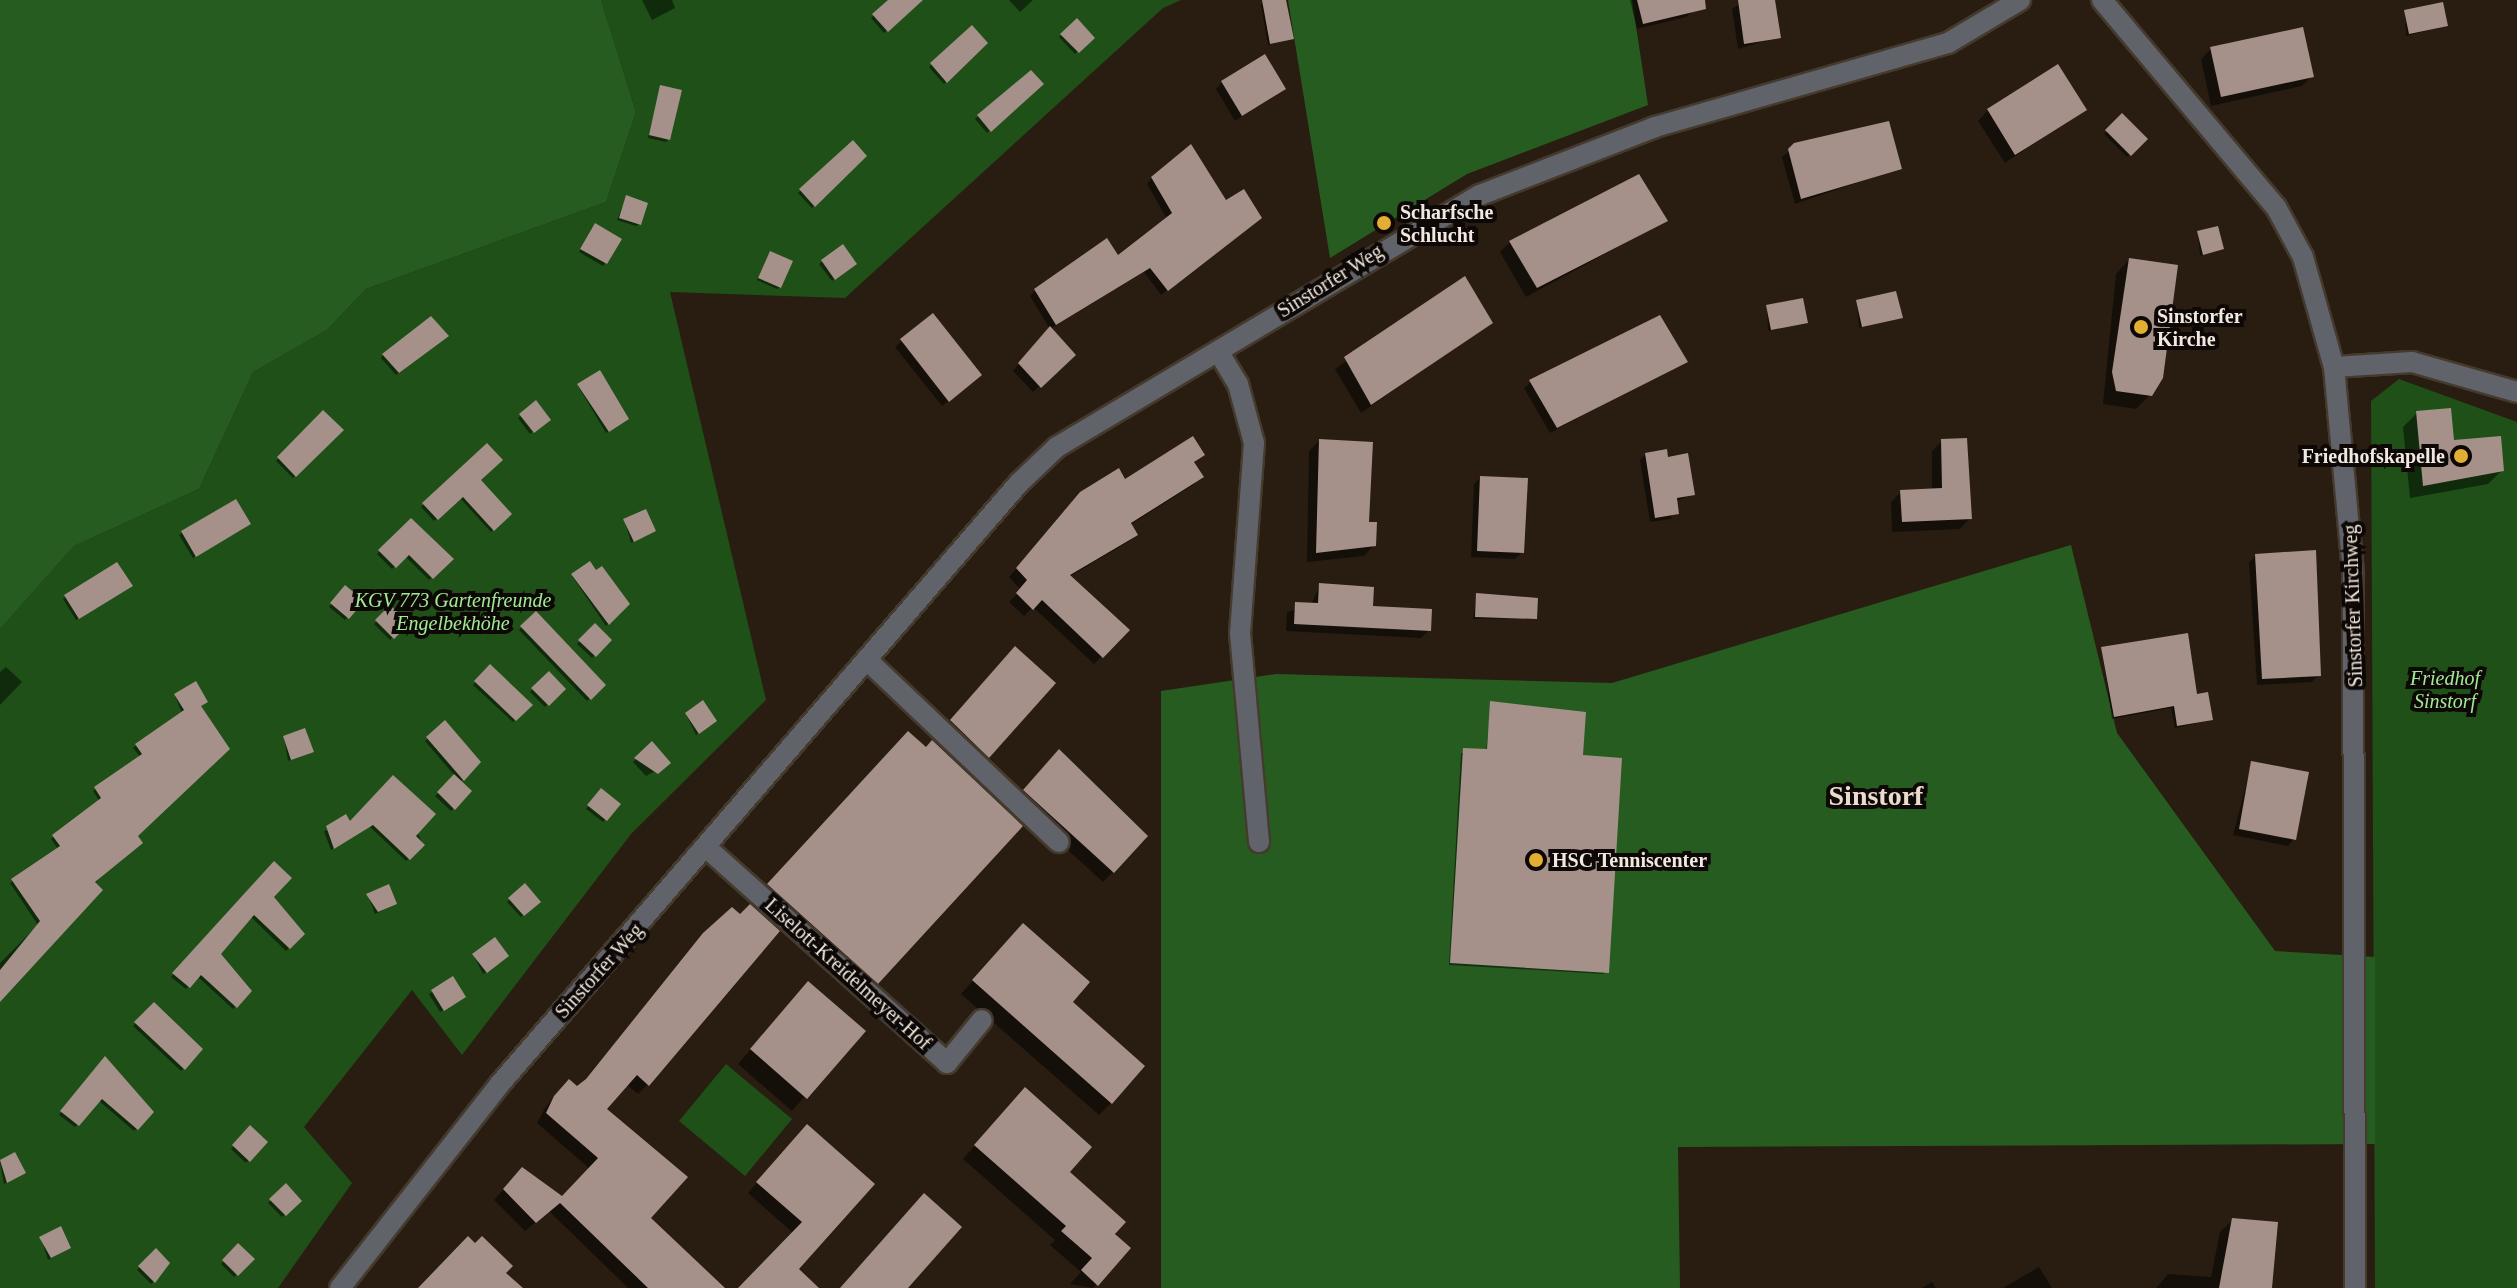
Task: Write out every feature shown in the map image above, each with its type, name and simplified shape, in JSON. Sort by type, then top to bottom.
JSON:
[{"type":"street","name":"Sinstorfer Weg","points":[[340,1288],[499,1085],[1057,447],[1480,195],[1655,127],[1937,47],[2020,0]]},
{"type":"street","name":"Sinstorfer Kirchweg","points":[[2102,0],[2283,218],[2308,269],[2334,367],[2353,572],[2355,1288]]},
{"type":"street","points":[[1218,351],[1238,384],[1254,443],[1240,633],[1259,842]]},
{"type":"street","points":[[2334,367],[2412,362],[2517,392]]},
{"type":"street","points":[[868,661],[1059,842]]},
{"type":"street","name":"Liselott-Kreidelmeyer-Hof","points":[[708,849],[947,1063],[982,1020]]},
{"type":"green space","points":[[0,0],[601,0],[636,112],[606,202],[366,289],[327,330],[253,372],[199,489],[74,546],[0,629]]},
{"type":"green space","name":"KGV 773 Gartenfreunde Engelbekhöhe","points":[[601,0],[1181,0],[1163,8],[845,298],[670,292],[766,700],[631,834],[462,1055],[412,990],[304,1127],[352,1183],[278,1288],[0,1288],[0,629],[74,546],[199,489],[253,372],[327,330],[366,289],[606,202],[636,112]]},
{"type":"green space","points":[[1288,0],[1632,0],[1648,105],[1467,174],[1330,258]]},
{"type":"green space","name":"Friedhof Sinstorf","points":[[2399,379],[2517,422],[2517,1288],[2375,1288],[2371,401]]},
{"type":"green space","points":[[2071,545],[2117,733],[2275,951],[2375,957],[2375,1144],[1678,1147],[1680,1288],[1161,1288],[1161,691],[1276,674],[1612,683]]},
{"type":"green space","points":[[726,1064],[792,1119],[745,1176],[679,1121]]},
{"type":"building","points":[[888,0],[923,0],[888,32],[872,14]]},
{"type":"building","points":[[1262,0],[1286,0],[1294,39],[1270,44]]},
{"type":"building","points":[[1637,0],[1705,0],[1706,9],[1643,24]]},
{"type":"building","points":[[1738,0],[1775,0],[1781,38],[1744,44]]},
{"type":"building","points":[[2443,2],[2448,26],[2409,34],[2404,10]]},
{"type":"building","points":[[1077,18],[1095,38],[1079,53],[1060,34]]},
{"type":"building","points":[[972,25],[988,43],[947,83],[930,63]]},
{"type":"building","points":[[2303,27],[2314,77],[2221,97],[2210,47]]},
{"type":"building","points":[[1265,54],[1286,89],[1242,116],[1221,81]]},
{"type":"building","points":[[2058,64],[2087,110],[2015,155],[1987,109]]},
{"type":"building","points":[[1031,70],[1044,84],[991,132],[977,115]]},
{"type":"building","points":[[660,85],[682,90],[670,140],[649,135]]},
{"type":"building","points":[[2122,113],[2148,139],[2131,156],[2105,130]]},
{"type":"building","points":[[1889,121],[1902,169],[1801,199],[1788,149],[1794,143]]},
{"type":"building","points":[[853,140],[867,156],[815,207],[799,189]]},
{"type":"building","points":[[1191,144],[1226,200],[1244,189],[1262,218],[1168,291],[1150,268],[1056,325],[1034,289],[1107,238],[1118,255],[1172,213],[1151,177]]},
{"type":"building","points":[[1639,174],[1668,221],[1537,288],[1509,241]]},
{"type":"building","points":[[626,195],[648,203],[641,225],[619,218]]},
{"type":"building","points":[[595,223],[622,239],[607,264],[580,249]]},
{"type":"building","points":[[2218,226],[2224,249],[2203,255],[2197,231]]},
{"type":"building","points":[[843,244],[857,264],[835,280],[821,260]]},
{"type":"building","points":[[770,251],[793,261],[781,288],[758,278]]},
{"type":"building","name":"Sinstorfer Kirche","points":[[2129,258],[2178,265],[2163,378],[2152,396],[2116,391],[2112,372]]},
{"type":"building","points":[[1465,276],[1493,323],[1371,405],[1344,357]]},
{"type":"building","points":[[1896,291],[1903,318],[1862,327],[1856,300]]},
{"type":"building","points":[[1803,298],[1808,323],[1771,330],[1766,305]]},
{"type":"building","points":[[933,313],[982,375],[949,402],[900,339]]},
{"type":"building","points":[[1660,315],[1688,362],[1557,428],[1529,380]]},
{"type":"building","points":[[431,316],[449,336],[399,373],[382,354]]},
{"type":"building","points":[[1050,326],[1076,355],[1041,388],[1018,363]]},
{"type":"building","points":[[600,370],[629,419],[609,432],[577,384]]},
{"type":"building","points":[[536,400],[551,420],[534,433],[519,414]]},
{"type":"building","name":"Friedhofskapelle","points":[[2451,408],[2454,440],[2501,436],[2504,471],[2423,486],[2416,411]]},
{"type":"building","points":[[323,410],[344,430],[296,477],[277,457]]},
{"type":"building","points":[[1193,436],[1205,455],[1194,462],[1204,477],[1131,523],[1138,535],[1070,575],[1130,630],[1103,658],[1042,600],[1033,610],[1016,593],[1027,580],[1016,568],[1080,492],[1119,468],[1125,479]]},
{"type":"building","points":[[1967,438],[1972,519],[1902,522],[1900,490],[1942,488],[1941,439]]},
{"type":"building","points":[[1319,439],[1373,442],[1369,522],[1377,522],[1376,546],[1316,553]]},
{"type":"building","points":[[487,443],[503,460],[481,480],[512,514],[494,531],[463,497],[438,520],[422,503]]},
{"type":"building","points":[[1667,449],[1668,457],[1688,453],[1695,495],[1677,498],[1679,514],[1655,518],[1645,453]]},
{"type":"building","points":[[1480,476],[1528,478],[1524,553],[1477,551]]},
{"type":"building","points":[[236,499],[251,524],[196,557],[181,531]]},
{"type":"building","points":[[646,509],[656,531],[634,542],[623,519]]},
{"type":"building","points":[[411,518],[454,559],[433,579],[409,555],[396,568],[378,550]]},
{"type":"building","points":[[2316,550],[2321,676],[2262,679],[2255,554]]},
{"type":"building","points":[[590,561],[596,570],[602,566],[630,604],[609,625],[571,574]]},
{"type":"building","points":[[117,562],[133,586],[79,619],[64,595]]},
{"type":"building","points":[[1319,583],[1374,587],[1373,606],[1432,609],[1431,631],[1294,624],[1295,602],[1318,603]]},
{"type":"building","points":[[345,585],[364,601],[349,619],[330,603]]},
{"type":"building","points":[[1476,593],[1538,598],[1537,619],[1475,617]]},
{"type":"building","points":[[390,605],[409,624],[394,639],[375,620]]},
{"type":"building","points":[[536,611],[606,685],[591,700],[520,626]]},
{"type":"building","points":[[595,623],[612,640],[596,657],[578,640]]},
{"type":"building","points":[[2188,633],[2197,694],[2208,692],[2213,720],[2177,726],[2174,706],[2114,717],[2101,647]]},
{"type":"building","points":[[1015,646],[1056,683],[989,758],[950,720]]},
{"type":"building","points":[[490,664],[533,705],[516,721],[474,681]]},
{"type":"building","points":[[549,671],[566,689],[549,706],[531,688]]},
{"type":"building","points":[[196,681],[208,702],[201,706],[230,749],[138,836],[143,843],[95,882],[103,890],[0,1002],[0,970],[40,921],[11,879],[60,846],[52,835],[101,798],[94,787],[142,754],[135,744],[184,710],[174,694]]},
{"type":"building","points":[[703,700],[717,721],[699,734],[685,713]]},
{"type":"building","name":"HSC Tenniscenter","points":[[1490,701],[1586,712],[1583,755],[1622,758],[1609,973],[1450,963],[1463,748],[1487,749]]},
{"type":"building","points":[[445,720],[481,762],[464,781],[426,737]]},
{"type":"building","points":[[305,728],[314,752],[291,760],[283,736]]},
{"type":"building","points":[[908,731],[926,747],[932,740],[1023,826],[878,984],[767,884]]},
{"type":"building","points":[[652,741],[671,763],[658,774],[634,758]]},
{"type":"building","points":[[1059,749],[1148,836],[1114,873],[1023,790]]},
{"type":"building","points":[[2251,761],[2309,772],[2296,840],[2239,829]]},
{"type":"building","points":[[454,774],[472,791],[455,810],[437,792]]},
{"type":"building","points":[[393,775],[436,814],[416,836],[425,845],[410,860],[373,825],[334,849],[326,826],[346,814],[350,821]]},
{"type":"building","points":[[601,788],[621,804],[607,821],[587,805]]},
{"type":"building","points":[[274,861],[292,878],[274,897],[305,934],[290,949],[254,915],[221,954],[252,991],[237,1008],[201,975],[190,988],[172,973]]},
{"type":"building","points":[[525,883],[541,902],[524,916],[508,898]]},
{"type":"building","points":[[389,884],[397,904],[378,912],[366,894]]},
{"type":"building","points":[[750,904],[780,931],[649,1086],[637,1075],[607,1109],[688,1177],[651,1218],[725,1288],[648,1288],[560,1203],[536,1223],[503,1189],[522,1167],[562,1196],[598,1158],[546,1113],[554,1096],[569,1079],[577,1086],[586,1079],[703,933],[732,907],[740,914]]},
{"type":"building","points":[[1023,923],[1090,982],[1073,1002],[1145,1066],[1112,1104],[972,980]]},
{"type":"building","points":[[495,937],[509,956],[487,973],[472,954]]},
{"type":"building","points":[[453,976],[466,997],[444,1011],[431,990]]},
{"type":"building","points":[[808,981],[866,1031],[807,1099],[750,1049]]},
{"type":"building","points":[[154,1002],[203,1049],[185,1070],[134,1022]]},
{"type":"building","points":[[105,1056],[154,1112],[138,1130],[102,1099],[79,1126],[60,1111]]},
{"type":"building","points":[[1025,1087],[1092,1147],[1070,1172],[1126,1222],[1115,1234],[1131,1248],[1098,1286],[1081,1270],[1092,1258],[1061,1231],[1066,1226],[974,1145]]},
{"type":"building","points":[[807,1124],[875,1184],[799,1269],[819,1288],[738,1288],[802,1222],[756,1182]]},
{"type":"building","points":[[250,1125],[268,1142],[250,1162],[232,1145]]},
{"type":"building","points":[[15,1152],[26,1173],[7,1183],[0,1160]]},
{"type":"building","points":[[286,1183],[302,1201],[286,1216],[269,1199]]},
{"type":"building","points":[[924,1193],[962,1227],[908,1288],[840,1288]]},
{"type":"building","points":[[2232,1218],[2278,1222],[2272,1288],[2219,1288]]},
{"type":"building","points":[[61,1226],[71,1248],[51,1258],[39,1237]]},
{"type":"building","points":[[468,1236],[475,1243],[482,1236],[513,1266],[506,1273],[523,1288],[418,1288]]},
{"type":"building","points":[[238,1243],[255,1259],[238,1276],[222,1260]]},
{"type":"building","points":[[156,1248],[170,1263],[155,1283],[138,1266]]},
{"type":"place","name":"Scharfsche Schlucht","points":[[1384,223]]},
{"type":"place","name":"Sinstorfer Kirche","points":[[2141,327]]},
{"type":"place","name":"Friedhofskapelle","points":[[2461,456]]},
{"type":"place","name":"HSC Tenniscenter","points":[[1536,860]]},
{"type":"district","name":"Sinstorf","points":[[1876,796]]}]
